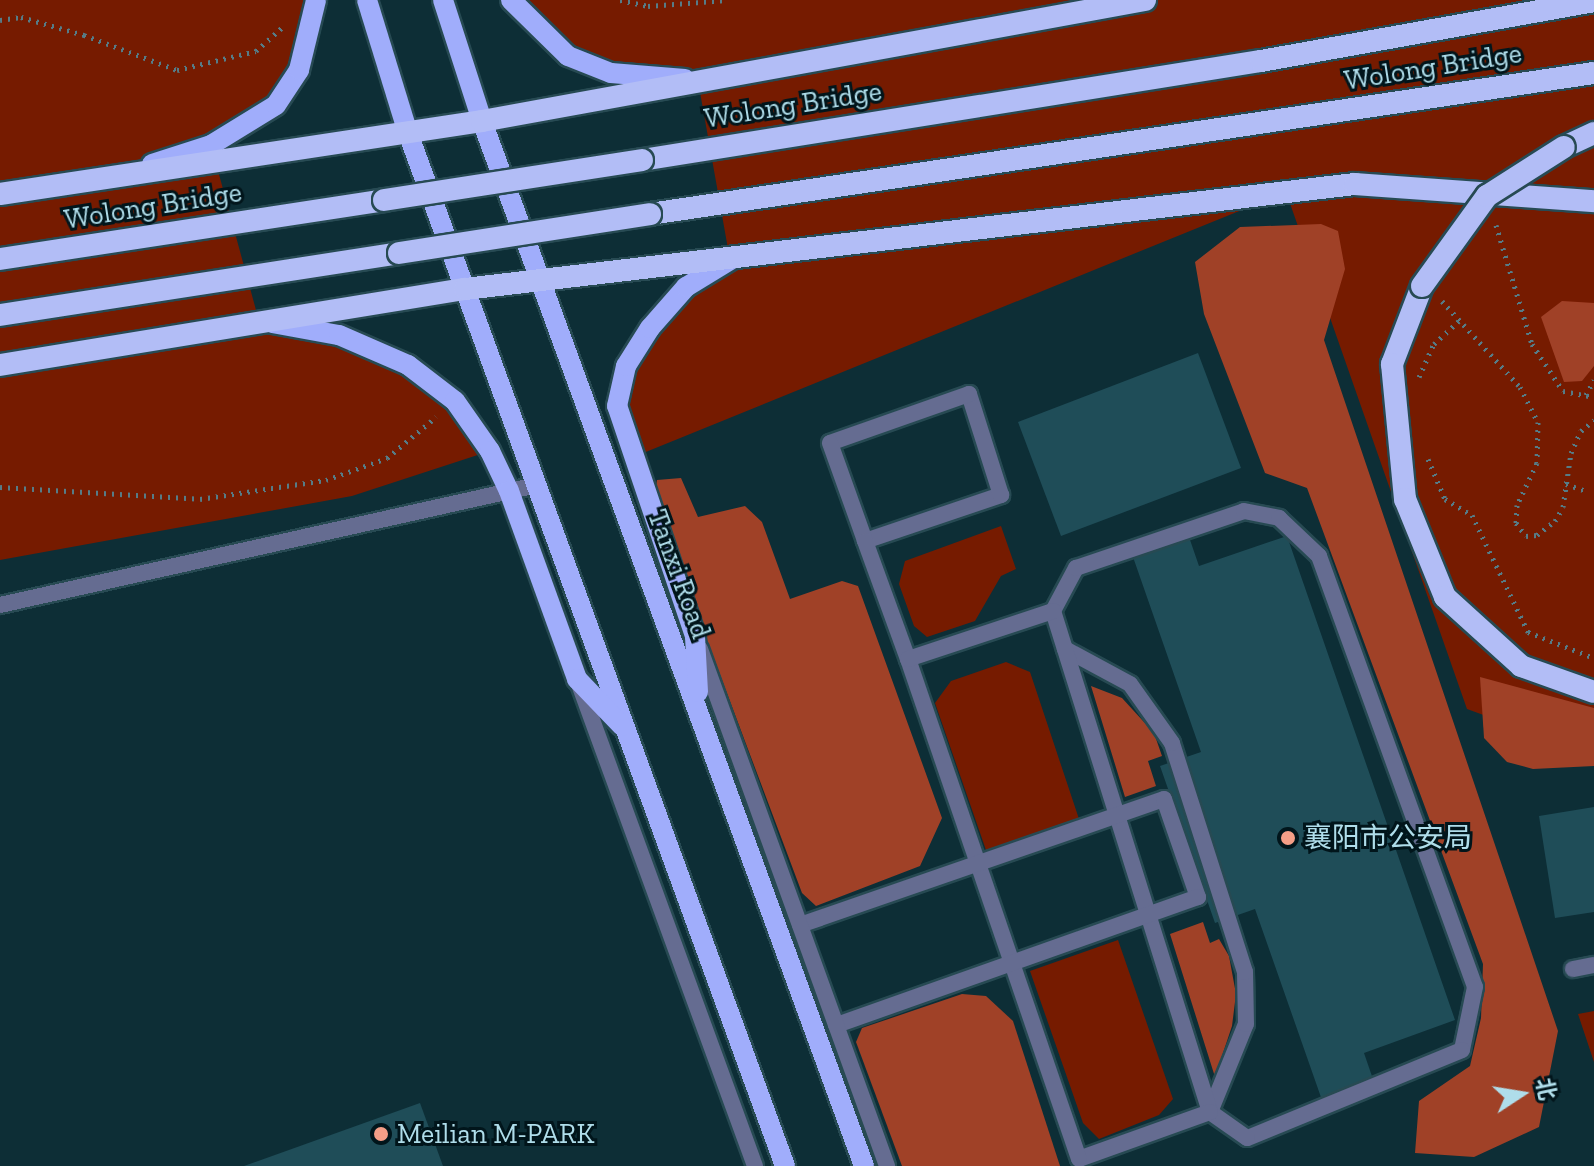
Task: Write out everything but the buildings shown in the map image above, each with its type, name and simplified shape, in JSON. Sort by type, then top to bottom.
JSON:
[{"type":"highway","points":[[0,194],[482,121],[1145,0]]},
{"type":"highway","name":"Wolong Bridge","points":[[0,259],[1261,61],[1594,1]]},
{"type":"highway","name":"Wolong Bridge","points":[[0,315],[1594,73]]},
{"type":"highway","points":[[1594,133],[1487,196],[1422,286],[1392,364],[1405,499],[1445,597],[1521,666],[1594,692]]},
{"type":"highway","points":[[0,365],[465,289],[1355,184],[1594,201]]},
{"type":"main road","points":[[111,178],[211,145],[276,105],[299,70],[316,0]]},
{"type":"main road","points":[[367,0],[408,133],[785,1166]]},
{"type":"main road","name":"Tanxi Road","points":[[443,0],[482,121],[864,1166]]},
{"type":"main road","points":[[511,0],[568,56],[611,73],[697,80]]},
{"type":"main road","points":[[699,712],[695,636],[617,406],[626,366],[650,328],[686,287],[730,260]]},
{"type":"main road","points":[[259,321],[339,335],[408,365],[455,401],[490,451],[509,491],[577,679],[627,732]]},
{"type":"street","points":[[865,541],[1001,495],[969,394],[830,443],[865,541],[908,659],[1079,1159],[1210,1112],[1246,1024],[1245,972],[1172,743],[1130,684],[1065,649]]},
{"type":"street","points":[[0,605],[537,485]]},
{"type":"street","points":[[908,659],[1053,611],[1076,568],[1244,511],[1279,518],[1319,556],[1475,987],[1462,1050],[1440,1062],[1247,1138],[1210,1112],[1053,611]]},
{"type":"street","points":[[695,636],[887,1166]]},
{"type":"street","points":[[577,679],[755,1166]]},
{"type":"street","points":[[800,925],[1164,799],[1198,897],[836,1025]]},
{"type":"street","points":[[1573,969],[1594,965]]},
{"type":"path","points":[[620,0],[648,6],[727,0]]},
{"type":"path","points":[[0,20],[21,17],[71,31],[177,70],[256,51],[290,20]]},
{"type":"path","points":[[1494,216],[1532,344],[1563,391],[1594,397]]},
{"type":"path","points":[[1434,288],[1459,321],[1520,387],[1538,422],[1537,463],[1517,505],[1516,523],[1526,536],[1537,535],[1555,521],[1571,453],[1581,431],[1594,420]]},
{"type":"path","points":[[1416,390],[1434,344],[1459,321]]},
{"type":"path","points":[[1586,395],[1594,380]]},
{"type":"path","points":[[0,487],[200,499],[326,480],[387,458],[455,401]]},
{"type":"path","points":[[1424,447],[1445,499],[1472,515],[1528,632],[1594,658]]},
{"type":"path","points":[[1566,484],[1586,491]]},
{"type":"shaded area","points":[[0,0],[316,0],[276,105],[211,145],[259,321],[408,365],[490,451],[352,496],[0,560]]},
{"type":"shaded area","points":[[504,0],[1594,0],[1594,749],[1580,750],[1467,709],[1286,192],[631,458],[617,406],[650,328],[730,260],[698,81],[611,73]]},
{"type":"shaded area","points":[[1321,224],[1338,231],[1345,269],[1324,340],[1558,1031],[1539,1127],[1474,1157],[1415,1153],[1419,1101],[1470,1066],[1481,1018],[1483,964],[1307,488],[1265,473],[1204,314],[1195,262],[1240,227]]},
{"type":"shaded area","points":[[1562,301],[1594,303],[1594,366],[1582,381],[1564,382],[1541,317]]},
{"type":"shaded area","points":[[681,478],[698,517],[745,506],[762,522],[790,599],[842,581],[858,586],[942,818],[920,866],[816,906],[802,893],[654,499],[657,480]]},
{"type":"shaded area","points":[[1001,526],[1016,569],[1001,576],[975,621],[927,637],[914,626],[899,584],[905,561]]},
{"type":"shaded area","points":[[1006,662],[1030,672],[1079,819],[987,853],[935,703],[951,681]]},
{"type":"shaded area","points":[[1480,677],[1594,708],[1594,766],[1533,769],[1507,762],[1484,738]]},
{"type":"shaded area","points":[[1091,686],[1122,698],[1154,733],[1162,756],[1148,761],[1156,786],[1125,797]]},
{"type":"shaded area","points":[[1203,922],[1210,943],[1219,939],[1229,956],[1236,994],[1232,1026],[1215,1077],[1170,934]]},
{"type":"shaded area","points":[[1118,940],[1173,1099],[1159,1115],[1099,1139],[1083,1123],[1030,971]]},
{"type":"shaded area","points":[[962,994],[986,996],[1013,1021],[1060,1166],[902,1166],[856,1042],[862,1028]]},
{"type":"shaded area","points":[[1594,1011],[1594,1062],[1578,1014]]},
{"type":"place","name":"襄阳市公安局","points":[[1288,838]]},
{"type":"place","name":"Meilian M-PARK","points":[[381,1134]]}]
